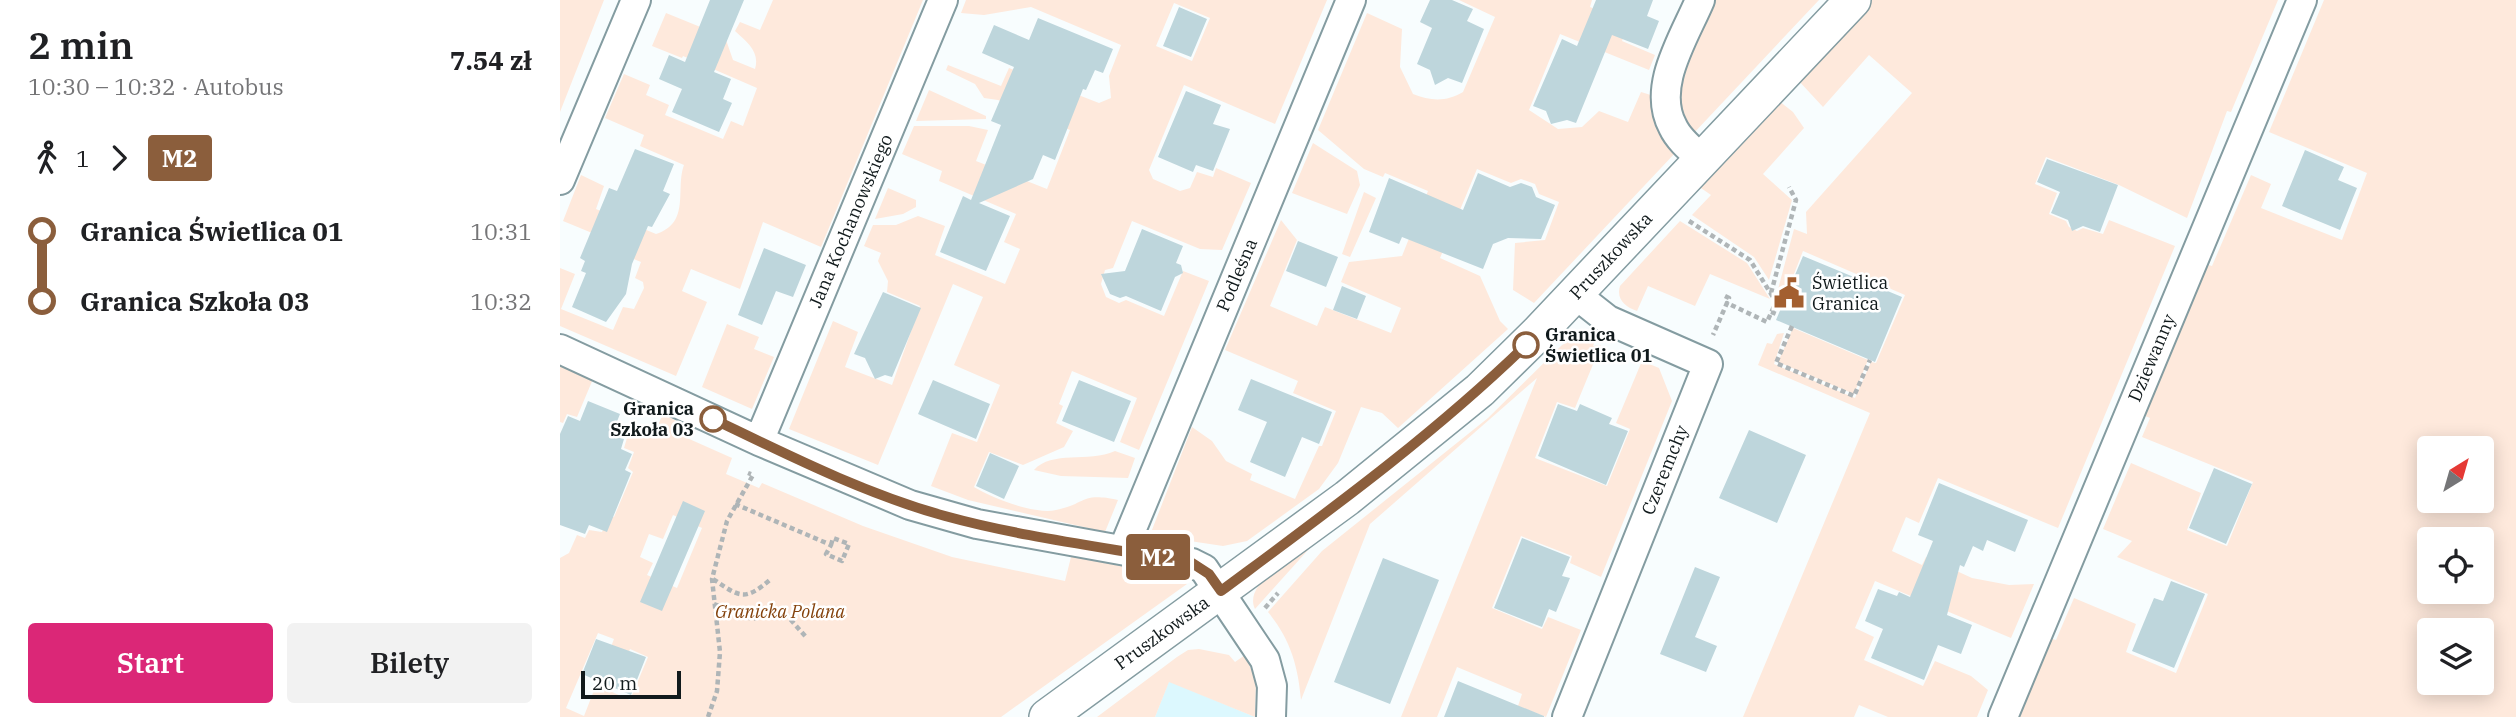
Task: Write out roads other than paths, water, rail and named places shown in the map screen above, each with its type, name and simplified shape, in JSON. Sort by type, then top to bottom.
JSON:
[{"type":"street","points":[[560,180],[636,0]]},
{"type":"street","name":"Jana Kochanowskiego","points":[[759,441],[943,0]]},
{"type":"street","name":"Podleśna","points":[[1123,550],[1351,0]]},
{"type":"street","points":[[1700,0],[1667,80],[1665,95],[1667,112],[1674,129],[1702,159]]},
{"type":"street","name":"Pruszkowska","points":[[1046,717],[1347,498],[1490,381],[1853,0]]},
{"type":"street","name":"Dziewanny","points":[[2003,717],[2302,0]]},
{"type":"street","name":"Czeremchy","points":[[1567,717],[1708,364],[1608,320],[1575,294]]},
{"type":"street","points":[[560,349],[869,490],[944,516],[1192,563],[1209,574],[1265,660],[1272,686],[1271,717]]},
{"type":"place","name":"Świetlica Granica","points":[[1789,293]]},
{"type":"place","name":"Granica Świetlica 01","points":[[1526,345]]},
{"type":"place","name":"Granica Szkoła 03","points":[[713,419]]},
{"type":"park label","name":"Granicka Polana","points":[[780,612]]}]
